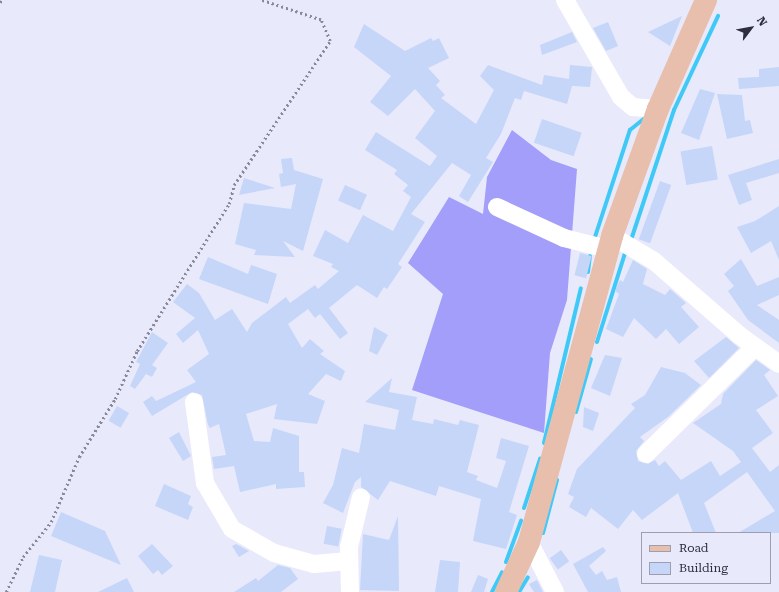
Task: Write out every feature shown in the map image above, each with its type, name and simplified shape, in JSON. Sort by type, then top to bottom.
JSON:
[{"type":"main road","points":[[506,592],[529,542],[610,243],[658,109],[706,0]]},
{"type":"street","points":[[565,0],[621,97],[633,107],[658,109]]},
{"type":"street","points":[[497,207],[564,238],[610,243],[654,261],[755,347],[779,364]]},
{"type":"street","points":[[646,454],[755,347]]},
{"type":"street","points":[[194,402],[205,483],[232,529],[274,553],[314,564],[349,561]]},
{"type":"street","points":[[350,592],[349,561],[361,497]]},
{"type":"street","points":[[529,542],[555,592]]},
{"type":"path","points":[[0,2],[4,0]]},
{"type":"path","points":[[6,592],[23,558],[51,522],[79,457],[115,399],[137,351],[229,204],[234,185],[330,41],[321,20],[261,0]]},
{"type":"shaded area","points":[[512,130],[551,160],[577,169],[567,300],[550,353],[544,433],[412,390],[443,294],[408,263],[449,197],[483,214],[487,177]]},
{"type":"building","points":[[682,16],[670,46],[648,32]]},
{"type":"building","points":[[608,22],[618,46],[606,51],[593,28]]},
{"type":"building","points":[[364,24],[405,51],[431,38],[433,41],[439,38],[449,58],[428,68],[440,81],[436,85],[445,95],[441,98],[476,124],[494,90],[480,76],[488,65],[542,85],[544,75],[569,79],[570,65],[592,67],[590,87],[572,86],[567,104],[524,91],[521,100],[515,98],[501,134],[486,158],[493,162],[468,202],[459,196],[471,175],[452,163],[411,214],[425,222],[398,264],[402,267],[387,289],[384,287],[377,298],[357,285],[329,308],[348,333],[340,339],[320,314],[315,318],[308,309],[288,324],[302,348],[310,339],[324,351],[320,354],[345,371],[341,381],[326,374],[308,394],[325,401],[317,424],[274,419],[277,404],[246,414],[254,441],[270,442],[273,428],[299,436],[299,472],[304,472],[305,487],[276,489],[276,484],[240,492],[234,466],[214,469],[212,457],[226,455],[219,424],[210,428],[208,425],[202,395],[192,392],[152,416],[143,402],[152,396],[156,401],[196,382],[187,370],[209,354],[198,330],[183,343],[176,334],[195,318],[173,302],[187,284],[199,293],[215,320],[232,309],[247,332],[252,323],[286,297],[290,303],[315,285],[318,289],[339,271],[331,267],[333,264],[313,256],[325,230],[348,243],[363,215],[393,231],[411,197],[403,191],[408,185],[394,174],[397,170],[365,150],[376,132],[430,166],[437,156],[415,138],[435,111],[415,89],[388,116],[370,102],[391,76],[354,47]]},
{"type":"building","points":[[572,32],[577,42],[542,55],[540,45]]},
{"type":"building","points":[[779,67],[779,86],[739,89],[738,78],[759,77],[759,69]]},
{"type":"building","points":[[700,89],[715,93],[699,140],[681,133]]},
{"type":"building","points":[[717,94],[742,95],[745,121],[750,120],[753,133],[727,139]]},
{"type":"building","points":[[542,119],[582,133],[574,156],[534,143]]},
{"type":"building","points":[[712,146],[718,179],[686,185],[680,152]]},
{"type":"building","points":[[292,158],[294,170],[323,179],[303,251],[283,241],[295,257],[254,255],[256,250],[235,244],[244,203],[291,209],[296,184],[281,187],[279,174],[283,173],[281,159]]},
{"type":"building","points":[[779,159],[779,173],[746,183],[752,200],[739,205],[728,175]]},
{"type":"building","points":[[244,178],[275,188],[239,195]]},
{"type":"building","points":[[660,181],[671,185],[650,243],[639,239]]},
{"type":"building","points":[[345,185],[367,195],[360,210],[338,201]]},
{"type":"building","points":[[779,206],[779,260],[771,241],[751,253],[737,227],[755,221]]},
{"type":"building","points":[[580,253],[592,256],[586,278],[574,275]]},
{"type":"building","points":[[208,257],[248,274],[251,265],[277,274],[268,304],[199,279]]},
{"type":"building","points":[[741,259],[757,286],[779,277],[779,295],[757,305],[779,320],[779,343],[748,320],[728,291],[734,286],[724,274]]},
{"type":"building","points":[[633,260],[647,269],[643,284],[665,295],[670,289],[686,303],[681,307],[699,327],[679,344],[666,329],[656,339],[634,318],[623,337],[606,329],[619,294],[615,291],[620,280],[623,282]]},
{"type":"building","points":[[374,327],[388,335],[377,355],[369,351]]},
{"type":"building","points":[[152,332],[168,343],[152,365],[157,368],[152,377],[146,374],[135,389],[130,386],[140,364],[136,362]]},
{"type":"building","points":[[726,337],[739,348],[709,378],[694,361]]},
{"type":"building","points":[[605,355],[622,358],[610,396],[591,388]]},
{"type":"building","points":[[756,360],[770,370],[764,375],[778,396],[756,410],[773,433],[752,448],[770,472],[779,465],[779,533],[740,532],[775,511],[747,472],[704,503],[716,532],[693,532],[678,493],[642,520],[633,510],[618,529],[591,508],[586,517],[569,507],[574,497],[568,494],[577,469],[635,408],[631,404],[645,395],[661,367],[685,373],[701,385],[668,417],[640,437],[644,441],[636,451],[638,461],[648,464],[655,460],[659,466],[665,461],[681,480],[711,461],[720,476],[741,462],[733,451],[693,423],[721,404],[723,394]]},
{"type":"building","points":[[392,378],[389,392],[417,397],[412,420],[433,424],[434,419],[458,425],[460,420],[479,425],[467,472],[478,476],[476,480],[497,488],[506,461],[496,458],[501,438],[529,446],[509,512],[517,515],[506,549],[473,541],[481,499],[439,486],[436,496],[390,481],[378,500],[361,487],[361,477],[355,482],[343,513],[323,503],[333,485],[342,448],[359,453],[364,424],[395,430],[399,410],[365,402]]},
{"type":"building","points":[[117,406],[129,413],[121,428],[108,421]]},
{"type":"building","points":[[584,407],[599,413],[593,431],[583,427]]},
{"type":"building","points":[[179,432],[191,456],[183,461],[169,438]]},
{"type":"building","points":[[164,484],[191,496],[188,504],[193,507],[188,520],[155,506]]},
{"type":"building","points":[[61,512],[105,531],[121,565],[51,536]]},
{"type":"building","points":[[398,516],[399,591],[360,590],[363,534],[389,540]]},
{"type":"building","points":[[327,526],[342,529],[338,547],[324,544]]},
{"type":"building","points":[[152,544],[173,566],[162,575],[158,570],[153,574],[138,556]]},
{"type":"building","points":[[236,544],[249,551],[239,557],[232,546]]},
{"type":"building","points":[[603,547],[606,551],[589,566],[596,575],[602,571],[607,580],[617,577],[621,592],[588,592],[573,564]]},
{"type":"building","points":[[561,550],[569,561],[558,570],[550,558]]},
{"type":"building","points":[[39,555],[62,560],[55,592],[30,592]]},
{"type":"building","points":[[440,560],[460,562],[458,592],[435,592]]},
{"type":"building","points":[[278,565],[290,568],[298,579],[281,592],[234,592],[256,578],[258,581]]},
{"type":"building","points":[[478,575],[488,579],[484,592],[471,592]]},
{"type":"building","points":[[127,578],[134,592],[98,592]]},
{"type":"building","points":[[537,580],[543,592],[534,592],[529,584]]},
{"type":"waterway","points":[[631,240],[674,110],[718,16]]},
{"type":"waterway","points":[[594,240],[630,130],[646,117]]},
{"type":"waterway","points":[[597,342],[625,253]]},
{"type":"waterway","points":[[588,272],[590,256]]},
{"type":"waterway","points":[[544,443],[581,288]]},
{"type":"waterway","points":[[576,412],[591,359]]},
{"type":"waterway","points":[[524,508],[540,459]]},
{"type":"waterway","points":[[543,533],[557,480]]},
{"type":"waterway","points":[[506,562],[521,521]]},
{"type":"waterway","points":[[492,592],[502,572]]},
{"type":"waterway","points":[[519,592],[528,577]]}]
